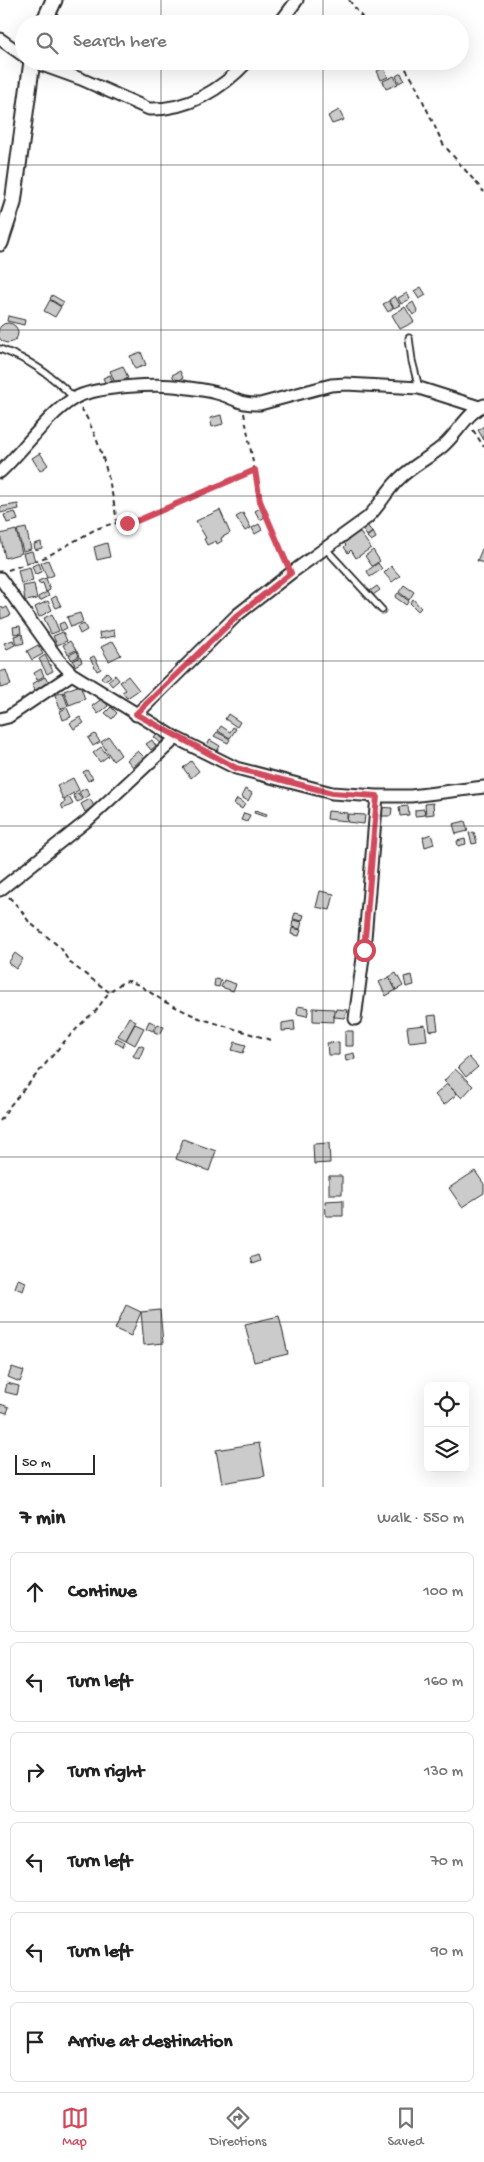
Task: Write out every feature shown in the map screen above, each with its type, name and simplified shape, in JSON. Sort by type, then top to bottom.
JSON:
[{"type":"street","points":[[47,15],[54,0]]},
{"type":"street","points":[[286,15],[298,0]]},
{"type":"street","points":[[0,39],[15,50]]},
{"type":"street","points":[[0,243],[13,203],[30,70]]},
{"type":"street","points":[[56,70],[149,108],[160,109],[180,105],[214,92],[238,70]]},
{"type":"street","points":[[0,472],[58,410],[74,398],[104,390],[132,386],[175,386],[220,394],[242,404],[260,404],[338,385],[419,388],[482,406]]},
{"type":"street","points":[[136,714],[238,615],[376,509],[397,480],[442,447],[466,420],[482,406]]},
{"type":"street","points":[[4,574],[72,674],[176,738],[236,768],[332,793],[411,796],[484,787]]},
{"type":"street","points":[[0,719],[8,717],[72,674]]},
{"type":"street","points":[[1,888],[88,820],[176,738]]},
{"type":"street","points":[[355,1019],[364,950],[377,796]]},
{"type":"lane","points":[[409,338],[412,361],[419,388]]},
{"type":"lane","points":[[0,350],[41,370],[61,384],[74,398]]},
{"type":"lane","points":[[325,548],[382,610]]},
{"type":"path","points":[[349,0],[360,15]]},
{"type":"path","points":[[407,70],[443,144],[484,192]]},
{"type":"path","points":[[74,398],[86,416],[108,474],[117,524]]},
{"type":"path","points":[[242,404],[260,501],[291,573]]},
{"type":"path","points":[[466,420],[484,447]]},
{"type":"path","points":[[4,574],[46,557],[96,529],[139,520],[255,470]]},
{"type":"path","points":[[1,888],[29,922],[62,948],[69,962],[109,992]]},
{"type":"path","points":[[0,1121],[9,1107],[64,1042],[95,1012],[109,992],[123,982],[129,981],[199,1018],[240,1032],[274,1040]]},
{"type":"building","points":[[385,70],[388,77],[381,80],[377,71]]},
{"type":"building","points":[[401,73],[404,80],[399,83],[396,76]]},
{"type":"building","points":[[394,76],[398,84],[386,89],[383,81]]},
{"type":"building","points":[[339,110],[344,120],[332,124],[328,116]]},
{"type":"building","points":[[421,287],[426,295],[419,299],[414,291]]},
{"type":"building","points":[[407,293],[410,299],[401,304],[398,298]]},
{"type":"building","points":[[52,295],[64,302],[61,306],[50,299]]},
{"type":"building","points":[[395,296],[400,305],[394,308],[389,300]]},
{"type":"building","points":[[50,300],[61,307],[55,317],[44,311]]},
{"type":"building","points":[[389,301],[393,308],[388,312],[383,304]]},
{"type":"building","points":[[413,302],[418,312],[413,315],[407,306]]},
{"type":"building","points":[[405,307],[414,322],[400,329],[392,315]]},
{"type":"building","points":[[8,316],[25,320],[24,325],[7,321]]},
{"type":"building","points":[[4,323],[12,323],[18,329],[18,337],[12,343],[4,343],[-1,338],[-1,328]]},
{"type":"building","points":[[141,352],[146,365],[135,369],[130,356]]},
{"type":"building","points":[[123,366],[128,378],[115,383],[110,371]]},
{"type":"building","points":[[180,371],[183,378],[176,382],[172,375]]},
{"type":"building","points":[[110,375],[113,383],[106,385],[103,378]]},
{"type":"building","points":[[221,415],[223,424],[212,427],[210,418]]},
{"type":"building","points":[[484,426],[484,440],[478,430]]},
{"type":"building","points":[[40,453],[48,465],[40,471],[32,458]]},
{"type":"building","points":[[18,504],[19,509],[0,513],[0,507]]},
{"type":"building","points":[[260,508],[265,517],[260,520],[255,511]]},
{"type":"building","points":[[220,510],[230,533],[221,538],[222,541],[217,544],[216,541],[207,545],[204,539],[206,538],[196,521]]},
{"type":"building","points":[[15,512],[18,520],[7,523],[4,515]]},
{"type":"building","points":[[243,513],[251,528],[245,531],[236,517]]},
{"type":"building","points":[[259,524],[262,530],[255,534],[252,528]]},
{"type":"building","points":[[367,525],[372,532],[367,536],[362,529]]},
{"type":"building","points":[[26,528],[31,549],[23,551],[17,530]]},
{"type":"building","points":[[16,530],[22,553],[5,558],[0,534]]},
{"type":"building","points":[[359,531],[371,548],[356,558],[351,550],[348,553],[343,542]]},
{"type":"building","points":[[373,532],[376,538],[371,541],[367,537]]},
{"type":"building","points":[[41,542],[42,548],[35,550],[34,544]]},
{"type":"building","points":[[107,543],[110,557],[97,560],[94,547]]},
{"type":"building","points":[[482,549],[484,550],[484,563],[477,561]]},
{"type":"building","points":[[373,550],[380,561],[372,566],[365,556]]},
{"type":"building","points":[[32,551],[35,561],[26,563],[23,553]]},
{"type":"building","points":[[48,560],[54,575],[47,578],[41,563]]},
{"type":"building","points":[[39,563],[42,572],[35,574],[32,566]]},
{"type":"building","points":[[378,563],[382,569],[370,577],[367,571]]},
{"type":"building","points":[[391,566],[400,576],[392,582],[384,573]]},
{"type":"building","points":[[30,567],[33,581],[21,584],[18,570]]},
{"type":"building","points":[[46,578],[50,590],[46,592],[43,583],[39,584],[38,581]]},
{"type":"building","points":[[34,584],[37,599],[25,601],[23,586]]},
{"type":"building","points":[[404,585],[414,592],[409,600],[399,592]]},
{"type":"building","points":[[377,586],[380,590],[373,595],[370,591]]},
{"type":"building","points":[[47,592],[49,596],[40,601],[38,597]]},
{"type":"building","points":[[398,593],[409,601],[406,605],[395,597]]},
{"type":"building","points":[[56,596],[61,606],[56,608],[51,599]]},
{"type":"building","points":[[413,599],[421,608],[418,611],[410,603]]},
{"type":"building","points":[[48,601],[52,610],[39,617],[35,607]]},
{"type":"building","points":[[2,607],[3,609],[7,607],[11,615],[1,619],[0,608]]},
{"type":"building","points":[[80,613],[83,622],[71,627],[67,617]]},
{"type":"building","points":[[52,614],[59,631],[51,634],[44,618]]},
{"type":"building","points":[[64,622],[67,628],[61,631],[59,624]]},
{"type":"building","points":[[84,624],[87,630],[80,634],[77,627]]},
{"type":"building","points":[[20,626],[21,633],[14,634],[13,627]]},
{"type":"building","points":[[114,630],[115,636],[100,639],[99,633]]},
{"type":"building","points":[[63,632],[67,641],[57,645],[53,636]]},
{"type":"building","points":[[22,634],[24,643],[16,645],[14,636]]},
{"type":"building","points":[[13,640],[15,645],[7,649],[4,643]]},
{"type":"building","points":[[70,641],[76,650],[68,654],[63,645]]},
{"type":"building","points":[[113,641],[121,655],[109,661],[101,647]]},
{"type":"building","points":[[38,645],[43,654],[32,660],[27,651]]},
{"type":"building","points":[[77,651],[79,656],[72,660],[69,655]]},
{"type":"building","points":[[45,655],[53,671],[47,674],[39,659]]},
{"type":"building","points":[[94,656],[101,669],[97,671],[90,658]]},
{"type":"building","points":[[80,657],[82,662],[75,666],[73,661]]},
{"type":"building","points":[[41,669],[44,676],[37,680],[34,673]]},
{"type":"building","points":[[6,670],[11,685],[0,688],[0,672]]},
{"type":"building","points":[[107,672],[111,676],[104,681],[101,677]]},
{"type":"building","points":[[115,675],[119,680],[112,686],[108,681]]},
{"type":"building","points":[[128,676],[139,690],[127,698],[122,692],[126,690],[120,682]]},
{"type":"building","points":[[45,677],[49,684],[36,692],[32,684]]},
{"type":"building","points":[[80,685],[85,699],[69,705],[64,691]]},
{"type":"building","points":[[63,692],[68,706],[60,709],[55,695]]},
{"type":"building","points":[[103,698],[108,706],[98,714],[92,706]]},
{"type":"building","points":[[111,707],[117,713],[112,719],[105,713]]},
{"type":"building","points":[[67,708],[71,717],[63,720],[60,711]]},
{"type":"building","points":[[228,714],[240,722],[237,727],[225,719]]},
{"type":"building","points":[[80,717],[84,723],[74,729],[70,723]]},
{"type":"building","points":[[221,726],[230,732],[233,727],[236,729],[230,738],[218,731]]},
{"type":"building","points":[[158,732],[167,740],[163,745],[154,737]]},
{"type":"building","points":[[217,732],[230,739],[228,743],[214,736]]},
{"type":"building","points":[[95,734],[100,742],[93,746],[88,738]]},
{"type":"building","points":[[109,737],[121,755],[113,761],[101,742]]},
{"type":"building","points":[[152,740],[156,746],[151,750],[146,744]]},
{"type":"building","points":[[210,740],[220,746],[216,753],[206,747]]},
{"type":"building","points":[[101,747],[108,756],[100,762],[93,753]]},
{"type":"building","points":[[138,751],[144,757],[133,767],[127,760]]},
{"type":"building","points":[[191,761],[199,771],[191,778],[183,768]]},
{"type":"building","points":[[87,770],[93,778],[88,781],[83,772]]},
{"type":"building","points":[[73,778],[79,790],[63,799],[57,786]]},
{"type":"building","points":[[86,788],[90,795],[83,799],[79,792]]},
{"type":"building","points":[[245,789],[252,793],[248,801],[241,797]]},
{"type":"building","points":[[78,793],[82,800],[77,802],[73,795]]},
{"type":"building","points":[[69,797],[73,804],[63,809],[61,804]]},
{"type":"building","points":[[90,799],[94,806],[85,812],[81,804]]},
{"type":"building","points":[[237,799],[245,804],[242,809],[234,804]]},
{"type":"building","points":[[433,803],[434,814],[426,815],[425,804]]},
{"type":"building","points":[[408,806],[409,815],[400,816],[399,807]]},
{"type":"building","points":[[380,807],[392,808],[391,816],[380,816]]},
{"type":"building","points":[[424,809],[425,815],[415,816],[415,810]]},
{"type":"building","points":[[255,810],[267,814],[266,817],[254,813]]},
{"type":"building","points":[[328,811],[347,813],[347,821],[327,819]]},
{"type":"building","points":[[244,813],[250,815],[247,822],[241,820]]},
{"type":"building","points":[[348,814],[365,815],[364,824],[347,822]]},
{"type":"building","points":[[465,821],[468,831],[456,834],[453,824]]},
{"type":"building","points":[[474,832],[477,843],[472,844],[469,833]]},
{"type":"building","points":[[431,834],[434,844],[425,847],[423,837]]},
{"type":"building","points":[[465,839],[466,844],[458,846],[457,841]]},
{"type":"building","points":[[320,891],[334,894],[330,910],[316,907]]},
{"type":"building","points":[[295,913],[304,915],[302,921],[293,919]]},
{"type":"building","points":[[293,920],[302,922],[300,929],[292,927]]},
{"type":"building","points":[[292,928],[301,930],[299,936],[291,934]]},
{"type":"building","points":[[15,953],[23,959],[16,969],[8,963]]},
{"type":"building","points":[[396,973],[403,986],[396,990],[389,977]]},
{"type":"building","points":[[412,975],[414,985],[406,987],[404,977]]},
{"type":"building","points":[[389,977],[396,990],[386,996],[379,982]]},
{"type":"building","points":[[215,979],[221,980],[219,987],[214,986]]},
{"type":"building","points":[[224,980],[236,984],[233,991],[221,987]]},
{"type":"building","points":[[298,1006],[309,1008],[307,1016],[297,1014]]},
{"type":"building","points":[[313,1008],[334,1009],[334,1022],[313,1021]]},
{"type":"building","points":[[336,1009],[347,1010],[345,1018],[334,1017]]},
{"type":"building","points":[[436,1015],[438,1030],[430,1031],[428,1016]]},
{"type":"building","points":[[129,1017],[136,1021],[126,1040],[118,1036]]},
{"type":"building","points":[[149,1021],[156,1024],[153,1031],[146,1028]]},
{"type":"building","points":[[294,1021],[295,1030],[282,1031],[282,1023]]},
{"type":"building","points":[[135,1024],[144,1028],[135,1045],[126,1040]]},
{"type":"building","points":[[158,1024],[164,1027],[160,1034],[154,1032]]},
{"type":"building","points":[[425,1025],[427,1040],[409,1042],[407,1027]]},
{"type":"building","points":[[345,1031],[353,1031],[353,1046],[345,1046]]},
{"type":"building","points":[[117,1038],[125,1042],[123,1047],[115,1042]]},
{"type":"building","points":[[235,1042],[246,1045],[243,1053],[232,1050]]},
{"type":"building","points":[[339,1042],[339,1055],[328,1055],[327,1043]]},
{"type":"building","points":[[139,1045],[144,1047],[139,1059],[133,1056]]},
{"type":"building","points":[[354,1053],[355,1059],[346,1061],[345,1055]]},
{"type":"building","points":[[469,1057],[478,1067],[466,1077],[458,1067]]},
{"type":"building","points":[[455,1069],[473,1086],[462,1098],[444,1081]]},
{"type":"building","points":[[447,1084],[457,1094],[444,1105],[435,1095]]},
{"type":"building","points":[[183,1139],[216,1151],[209,1171],[176,1159]]},
{"type":"building","points":[[329,1143],[330,1163],[314,1164],[313,1144]]},
{"type":"building","points":[[475,1171],[484,1184],[484,1193],[462,1207],[449,1188]]},
{"type":"building","points":[[329,1176],[342,1176],[342,1194],[329,1194]]},
{"type":"building","points":[[343,1200],[343,1216],[326,1216],[325,1201]]},
{"type":"building","points":[[258,1255],[260,1261],[252,1264],[250,1258]]},
{"type":"building","points":[[18,1279],[26,1282],[23,1291],[15,1288]]},
{"type":"building","points":[[126,1305],[141,1312],[131,1336],[115,1329]]},
{"type":"building","points":[[160,1310],[163,1343],[144,1345],[141,1312]]},
{"type":"building","points":[[279,1316],[288,1354],[254,1362],[245,1324]]},
{"type":"building","points":[[12,1367],[24,1371],[20,1382],[8,1377]]},
{"type":"building","points":[[7,1383],[19,1386],[17,1395],[5,1392]]},
{"type":"building","points":[[0,1404],[9,1407],[7,1413],[0,1411]]},
{"type":"building","points":[[259,1443],[265,1476],[222,1483],[216,1450]]},
{"type":"route","points":[[127,523],[139,520],[255,470],[260,501],[291,573],[238,615],[136,714],[176,738],[236,768],[332,793],[377,796],[364,950]]}]
